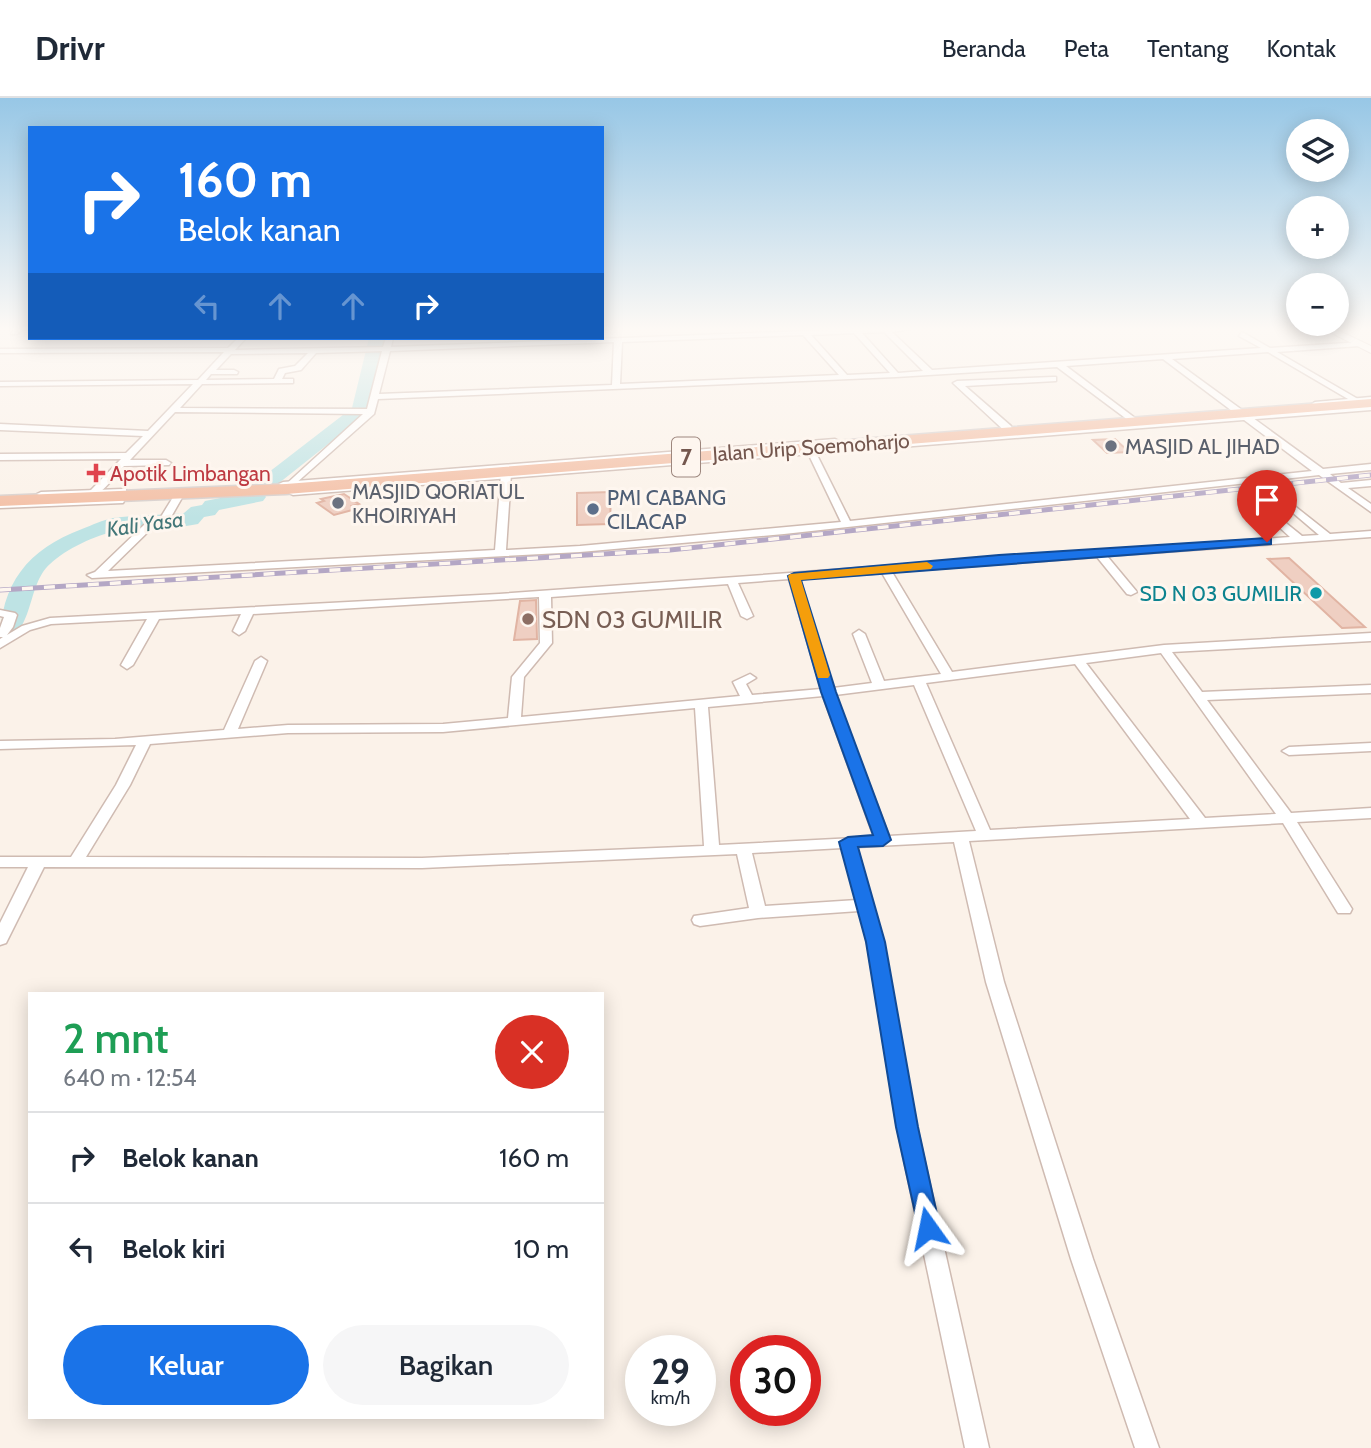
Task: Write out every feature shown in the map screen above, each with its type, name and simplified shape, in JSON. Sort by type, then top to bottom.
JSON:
[{"type":"highway","name":"Jalan Urip Soemoharjo","points":[[0,502],[812,452],[1367,403]]},
{"type":"highway","name":"Jalan Urip Soemoharjo","points":[[0,502],[282,492],[507,475],[1009,430],[1244,415]]},
{"type":"street","points":[[89,495],[191,392]]},
{"type":"street","points":[[289,486],[371,412],[377,392]]},
{"type":"street","points":[[376,397],[496,392]]},
{"type":"street","points":[[969,392],[1009,430]]},
{"type":"street","points":[[1096,392],[1133,421]]},
{"type":"street","points":[[1213,392],[1371,509]]},
{"type":"street","points":[[1347,392],[1367,403]]},
{"type":"street","points":[[175,410],[371,412]]},
{"type":"street","points":[[0,427],[150,434]]},
{"type":"street","points":[[289,486],[1009,430]]},
{"type":"street","points":[[500,554],[507,475],[812,452],[847,524]]},
{"type":"street","points":[[0,457],[166,463]]},
{"type":"street","points":[[177,497],[163,521],[150,525],[96,575],[580,549],[847,524],[1371,467]]},
{"type":"street","points":[[1339,486],[1371,483]]},
{"type":"street","points":[[1282,499],[1328,537]]},
{"type":"street","points":[[1271,514],[1299,539]]},
{"type":"street","points":[[0,644],[10,635],[50,621],[732,581],[1371,534]]},
{"type":"street","points":[[1099,553],[1131,592]]},
{"type":"street","points":[[886,570],[948,676]]},
{"type":"street","points":[[794,576],[828,692],[883,840]]},
{"type":"street","points":[[732,581],[747,616]]},
{"type":"street","points":[[514,722],[519,674],[546,643],[545,593]]},
{"type":"street","points":[[239,631],[248,611]]},
{"type":"street","points":[[0,613],[11,615],[7,628],[10,635]]},
{"type":"street","points":[[127,665],[155,616]]},
{"type":"street","points":[[859,634],[880,685]]},
{"type":"street","points":[[0,745],[143,744],[313,728],[430,729],[828,692],[1164,649],[1371,637]]},
{"type":"street","points":[[1164,649],[1287,818],[1344,909]]},
{"type":"street","points":[[1078,660],[1202,823]]},
{"type":"street","points":[[229,734],[261,661]]},
{"type":"street","points":[[748,699],[739,682],[750,678]]},
{"type":"street","points":[[918,679],[985,835]]},
{"type":"street","points":[[1200,696],[1371,688]]},
{"type":"street","points":[[701,704],[712,850]]},
{"type":"street","points":[[75,863],[123,785],[143,744]]},
{"type":"street","points":[[1289,751],[1371,747]]},
{"type":"street","points":[[0,862],[422,863],[743,849],[1371,813]]},
{"type":"street","points":[[960,836],[995,982],[1082,1259],[1147,1448]]},
{"type":"street","points":[[848,842],[875,942],[907,1127],[977,1448]]},
{"type":"street","points":[[743,849],[758,912]]},
{"type":"street","points":[[0,939],[38,863]]},
{"type":"street","points":[[700,920],[758,912],[866,905]]},
{"type":"building","name":"MASJID AL JIHAD","points":[[1115,439],[1129,452],[1107,453],[1093,440]]},
{"type":"building","name":"PMI CABANG CILACAP","points":[[611,492],[610,524],[577,525],[577,493]]},
{"type":"building","name":"MASJID QORIATUL KHOIRIYAH","points":[[344,494],[359,504],[352,506],[356,509],[334,515],[317,503],[324,501],[321,499]]},
{"type":"building","name":"SD N 03 GUMILIR","points":[[1289,558],[1365,627],[1342,628],[1268,559]]},
{"type":"building","name":"SDN 03 GUMILIR","points":[[536,600],[537,639],[514,640],[520,601]]},
{"type":"waterway","name":"Kali Yasa","points":[[267,483],[360,410],[364,392]]},
{"type":"waterway","name":"Kali Yasa","points":[[0,635],[9,627],[29,574],[42,559],[70,541],[112,525],[190,519],[198,511],[208,511],[212,505],[256,497]]},
{"type":"railway","points":[[0,590],[670,550],[1371,475]]},
{"type":"slow traffic","points":[[823,675],[794,576],[927,566]]},
{"type":"place","name":"MASJID AL JIHAD","points":[[1111,446]]},
{"type":"place","name":"Apotik Limbangan","points":[[96,473]]},
{"type":"place","name":"MASJID QORIATUL KHOIRIYAH","points":[[338,503]]},
{"type":"place","name":"PMI CABANG CILACAP","points":[[593,509]]},
{"type":"place","name":"SD N 03 GUMILIR","points":[[1316,593]]},
{"type":"place","name":"SDN 03 GUMILIR","points":[[528,619]]},
{"type":"route","points":[[928,1228],[907,1127],[875,942],[848,842],[883,840],[828,692],[794,576],[999,559],[1267,542]]}]
